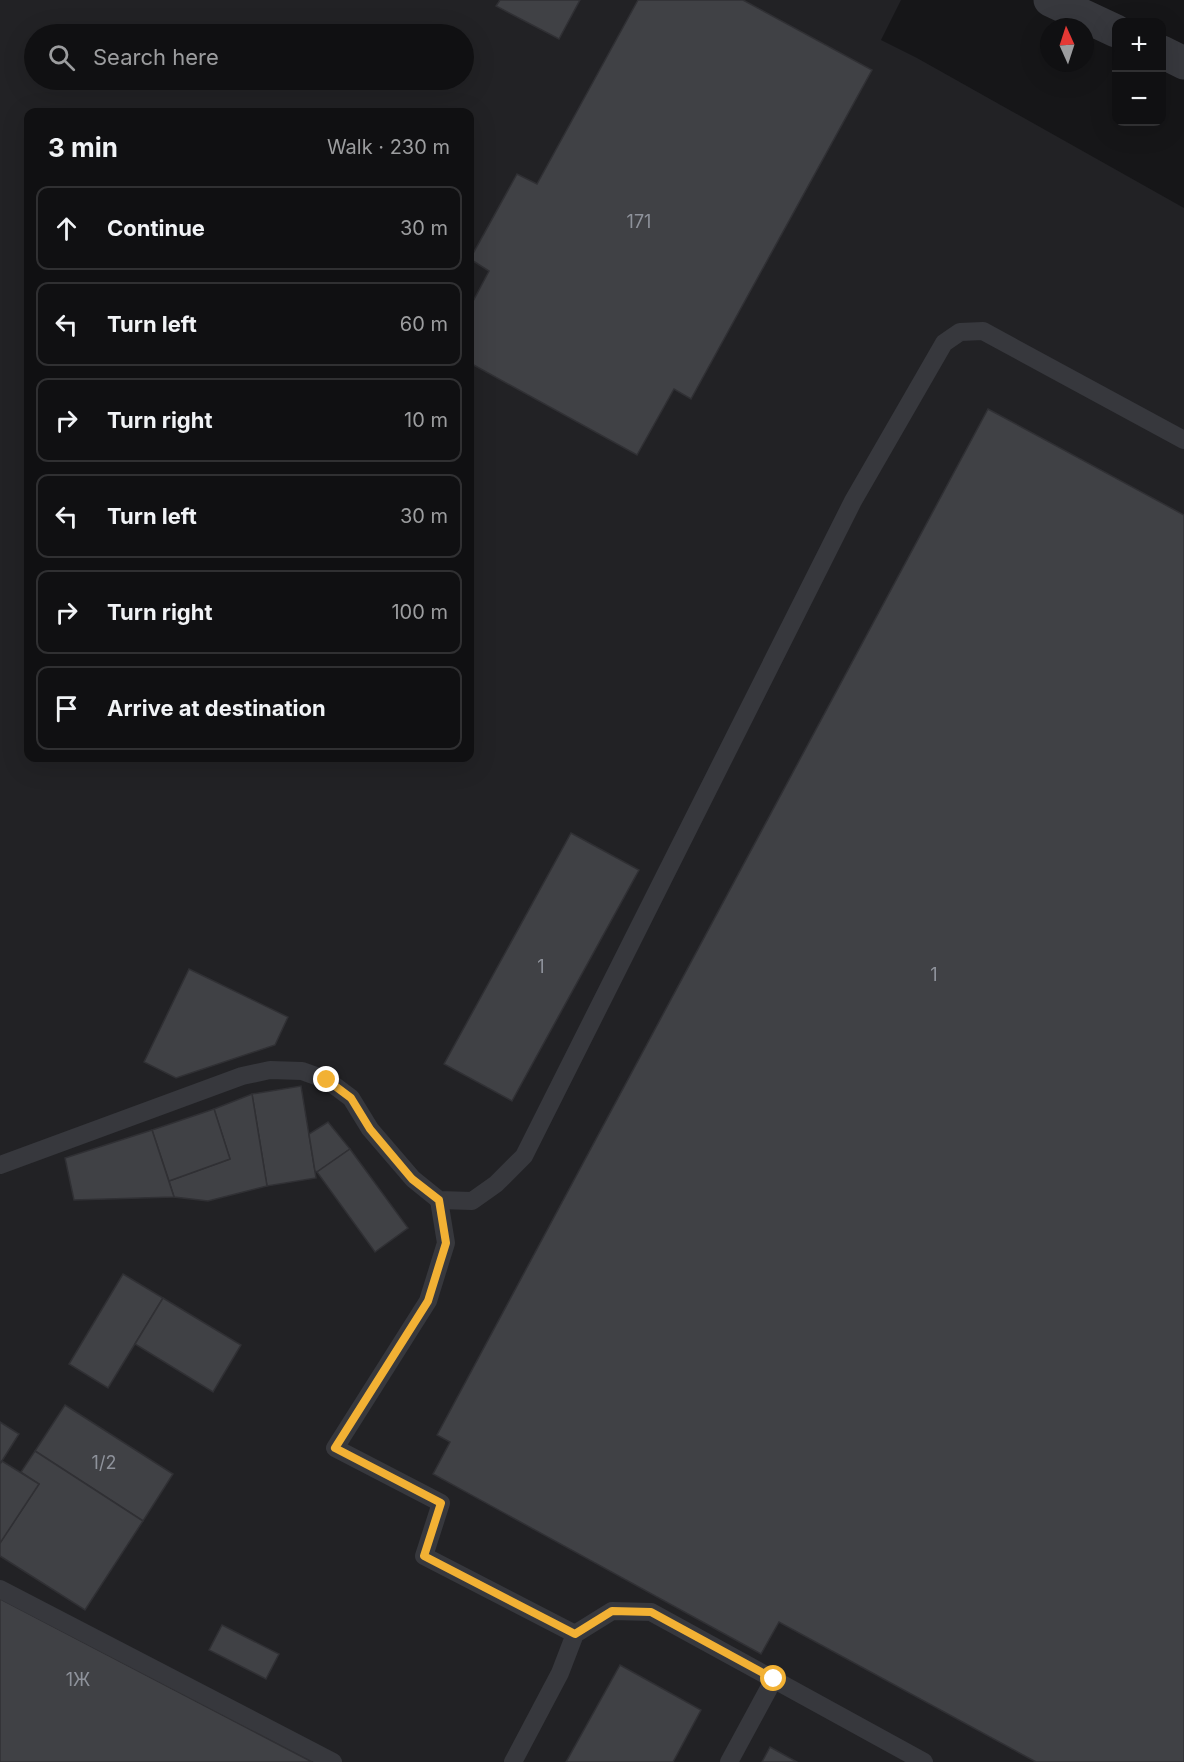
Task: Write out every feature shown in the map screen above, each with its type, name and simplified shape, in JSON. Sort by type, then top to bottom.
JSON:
[{"type":"street","points":[[1050,0],[1112,29]]},
{"type":"street","points":[[1166,54],[1184,63]]},
{"type":"lane","points":[[0,1165],[242,1076],[270,1070],[302,1071],[327,1080],[351,1098],[370,1129],[412,1179],[439,1200],[471,1201],[496,1184],[524,1156],[853,501],[944,343],[960,332],[983,331],[1184,440]]},
{"type":"lane","points":[[439,1200],[446,1243],[428,1301],[335,1448],[441,1503],[424,1556],[575,1634]]},
{"type":"lane","points":[[0,1589],[333,1762]]},
{"type":"lane","points":[[513,1762],[560,1673],[575,1634],[612,1611],[651,1612],[924,1762]]},
{"type":"lane","points":[[729,1762],[774,1679]]},
{"type":"shaded area","points":[[0,0],[901,0],[881,40],[1184,208],[1184,1762],[0,1762]]},
{"type":"building","points":[[500,0],[580,0],[559,39],[496,6]]},
{"type":"building","points":[[638,0],[743,0],[872,70],[691,399],[674,389],[637,455],[474,365],[474,299],[489,271],[474,262],[474,252],[517,174],[537,184]]},
{"type":"building","points":[[988,409],[1184,515],[1184,1762],[1036,1762],[779,1622],[761,1654],[433,1474],[450,1442],[437,1435]]},
{"type":"building","points":[[571,833],[639,870],[512,1101],[444,1064]]},
{"type":"building","points":[[189,969],[288,1017],[275,1045],[176,1078],[144,1062]]},
{"type":"building","points":[[301,1086],[316,1178],[267,1186],[252,1094]]},
{"type":"building","points":[[252,1094],[267,1186],[208,1201],[174,1197],[169,1181],[230,1159],[214,1109]]},
{"type":"building","points":[[214,1109],[230,1159],[169,1181],[152,1130]]},
{"type":"building","points":[[328,1122],[350,1149],[317,1172],[309,1134]]},
{"type":"building","points":[[152,1130],[174,1197],[74,1200],[65,1158]]},
{"type":"building","points":[[350,1149],[408,1228],[375,1252],[317,1172]]},
{"type":"building","points":[[123,1274],[163,1298],[108,1388],[69,1364]]},
{"type":"building","points":[[163,1298],[241,1345],[213,1392],[135,1344]]},
{"type":"building","points":[[65,1405],[173,1474],[143,1521],[35,1451]]},
{"type":"building","points":[[0,1422],[19,1434],[0,1464]]},
{"type":"building","points":[[35,1451],[143,1521],[85,1610],[0,1556],[0,1543],[39,1484],[21,1472]]},
{"type":"building","points":[[2,1461],[39,1484],[0,1543],[0,1464]]},
{"type":"building","points":[[0,1599],[312,1762],[0,1762]]},
{"type":"building","points":[[222,1625],[279,1654],[266,1679],[209,1650]]},
{"type":"building","points":[[620,1665],[701,1710],[673,1762],[566,1762]]},
{"type":"building","points":[[770,1747],[797,1762],[762,1762]]},
{"type":"route","points":[[327,1080],[351,1098],[370,1129],[412,1179],[439,1200],[446,1243],[428,1301],[335,1448],[441,1503],[424,1556],[575,1634],[612,1611],[651,1612],[774,1679]]}]
